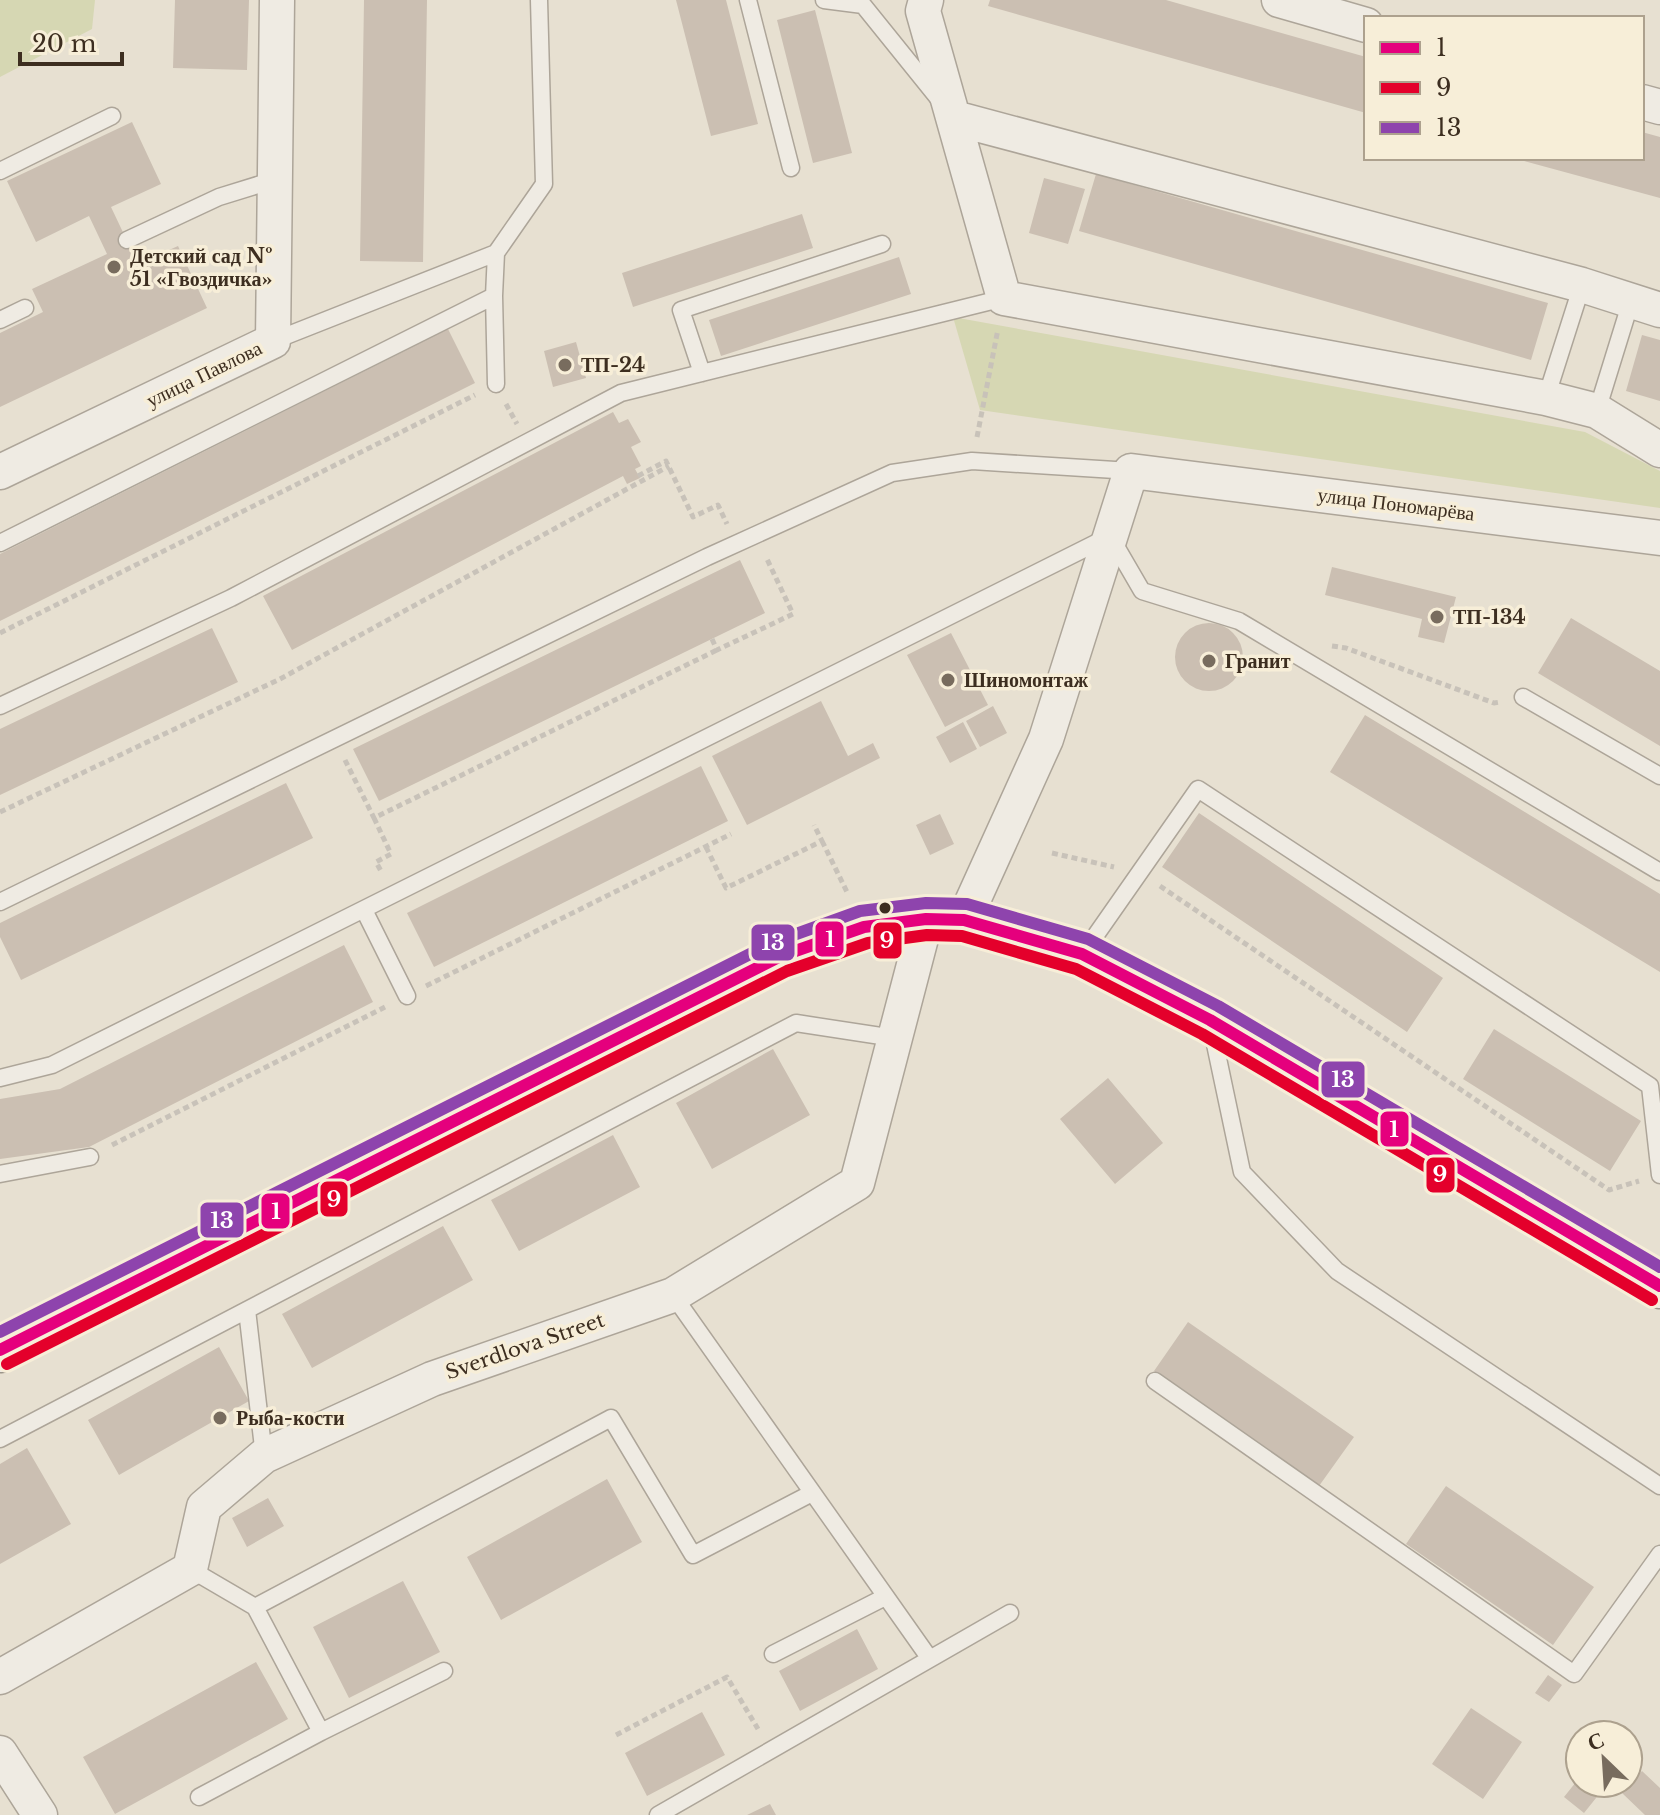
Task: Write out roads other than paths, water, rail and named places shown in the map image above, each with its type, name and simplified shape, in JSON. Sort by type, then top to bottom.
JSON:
[{"type":"main road","points":[[0,1350],[781,956],[864,927],[945,919],[1082,954],[1210,1020],[1660,1286]]},
{"type":"street","name":"улица Павлова","points":[[0,472],[273,341],[277,0]]},
{"type":"street","points":[[926,0],[923,11],[1004,298],[1546,398],[1597,411],[1660,450]]},
{"type":"street","points":[[1279,0],[1364,24]]},
{"type":"street","points":[[954,118],[1582,285],[1646,305]]},
{"type":"street","name":"Sverdlova Street","points":[[190,1569],[204,1507],[264,1456],[432,1379],[673,1295],[857,1183],[894,1038],[945,919],[1046,739],[1131,471]]},
{"type":"street","name":"улица Пономарёва","points":[[1131,471],[1660,538]]},
{"type":"street","points":[[0,1677],[190,1569]]},
{"type":"street","points":[[0,1753],[40,1815]]},
{"type":"lane","points":[[496,384],[496,253],[544,184],[539,0]]},
{"type":"lane","points":[[748,0],[791,168]]},
{"type":"lane","points":[[824,0],[863,5],[954,118]]},
{"type":"lane","points":[[0,171],[112,116]]},
{"type":"lane","points":[[127,240],[219,197],[274,180]]},
{"type":"lane","points":[[702,373],[681,310],[882,244]]},
{"type":"lane","points":[[273,341],[496,253]]},
{"type":"lane","points":[[1546,398],[1582,285]]},
{"type":"lane","points":[[0,543],[494,296]]},
{"type":"lane","points":[[0,706],[231,598],[621,393],[1004,298]]},
{"type":"lane","points":[[1597,411],[1646,305]]},
{"type":"lane","points":[[0,320],[25,308]]},
{"type":"lane","points":[[0,902],[755,535],[892,473],[972,461],[1131,471]]},
{"type":"lane","points":[[0,1078],[52,1065],[1110,536],[1142,591],[1239,621],[1660,872]]},
{"type":"lane","points":[[1523,697],[1660,776]]},
{"type":"lane","points":[[1082,954],[1198,789],[1650,1086],[1659,1174]]},
{"type":"lane","points":[[364,910],[407,996]]},
{"type":"lane","points":[[1210,1020],[1242,1172],[1337,1271],[1660,1486]]},
{"type":"lane","points":[[0,1439],[796,1023],[894,1038]]},
{"type":"lane","points":[[0,1174],[90,1157]]},
{"type":"lane","points":[[673,1295],[930,1659]]},
{"type":"lane","points":[[247,1310],[264,1456]]},
{"type":"lane","points":[[1155,1381],[1574,1674],[1660,1554]]},
{"type":"lane","points":[[255,1607],[611,1418],[693,1555],[812,1493]]},
{"type":"lane","points":[[190,1569],[255,1607],[321,1732]]},
{"type":"lane","points":[[773,1654],[885,1597]]},
{"type":"lane","points":[[658,1815],[1010,1613]]},
{"type":"lane","points":[[199,1797],[444,1671]]},
{"type":"place","name":"Детский сад № 51 «Гвоздичка»","points":[[114,267]]},
{"type":"place","name":"ТП-24","points":[[565,365]]},
{"type":"place","name":"ТП-134","points":[[1437,617]]},
{"type":"place","name":"Гранит","points":[[1209,661]]},
{"type":"place","name":"Шиномонтаж","points":[[948,680]]},
{"type":"place","name":"Рыба-кости","points":[[220,1418]]}]
